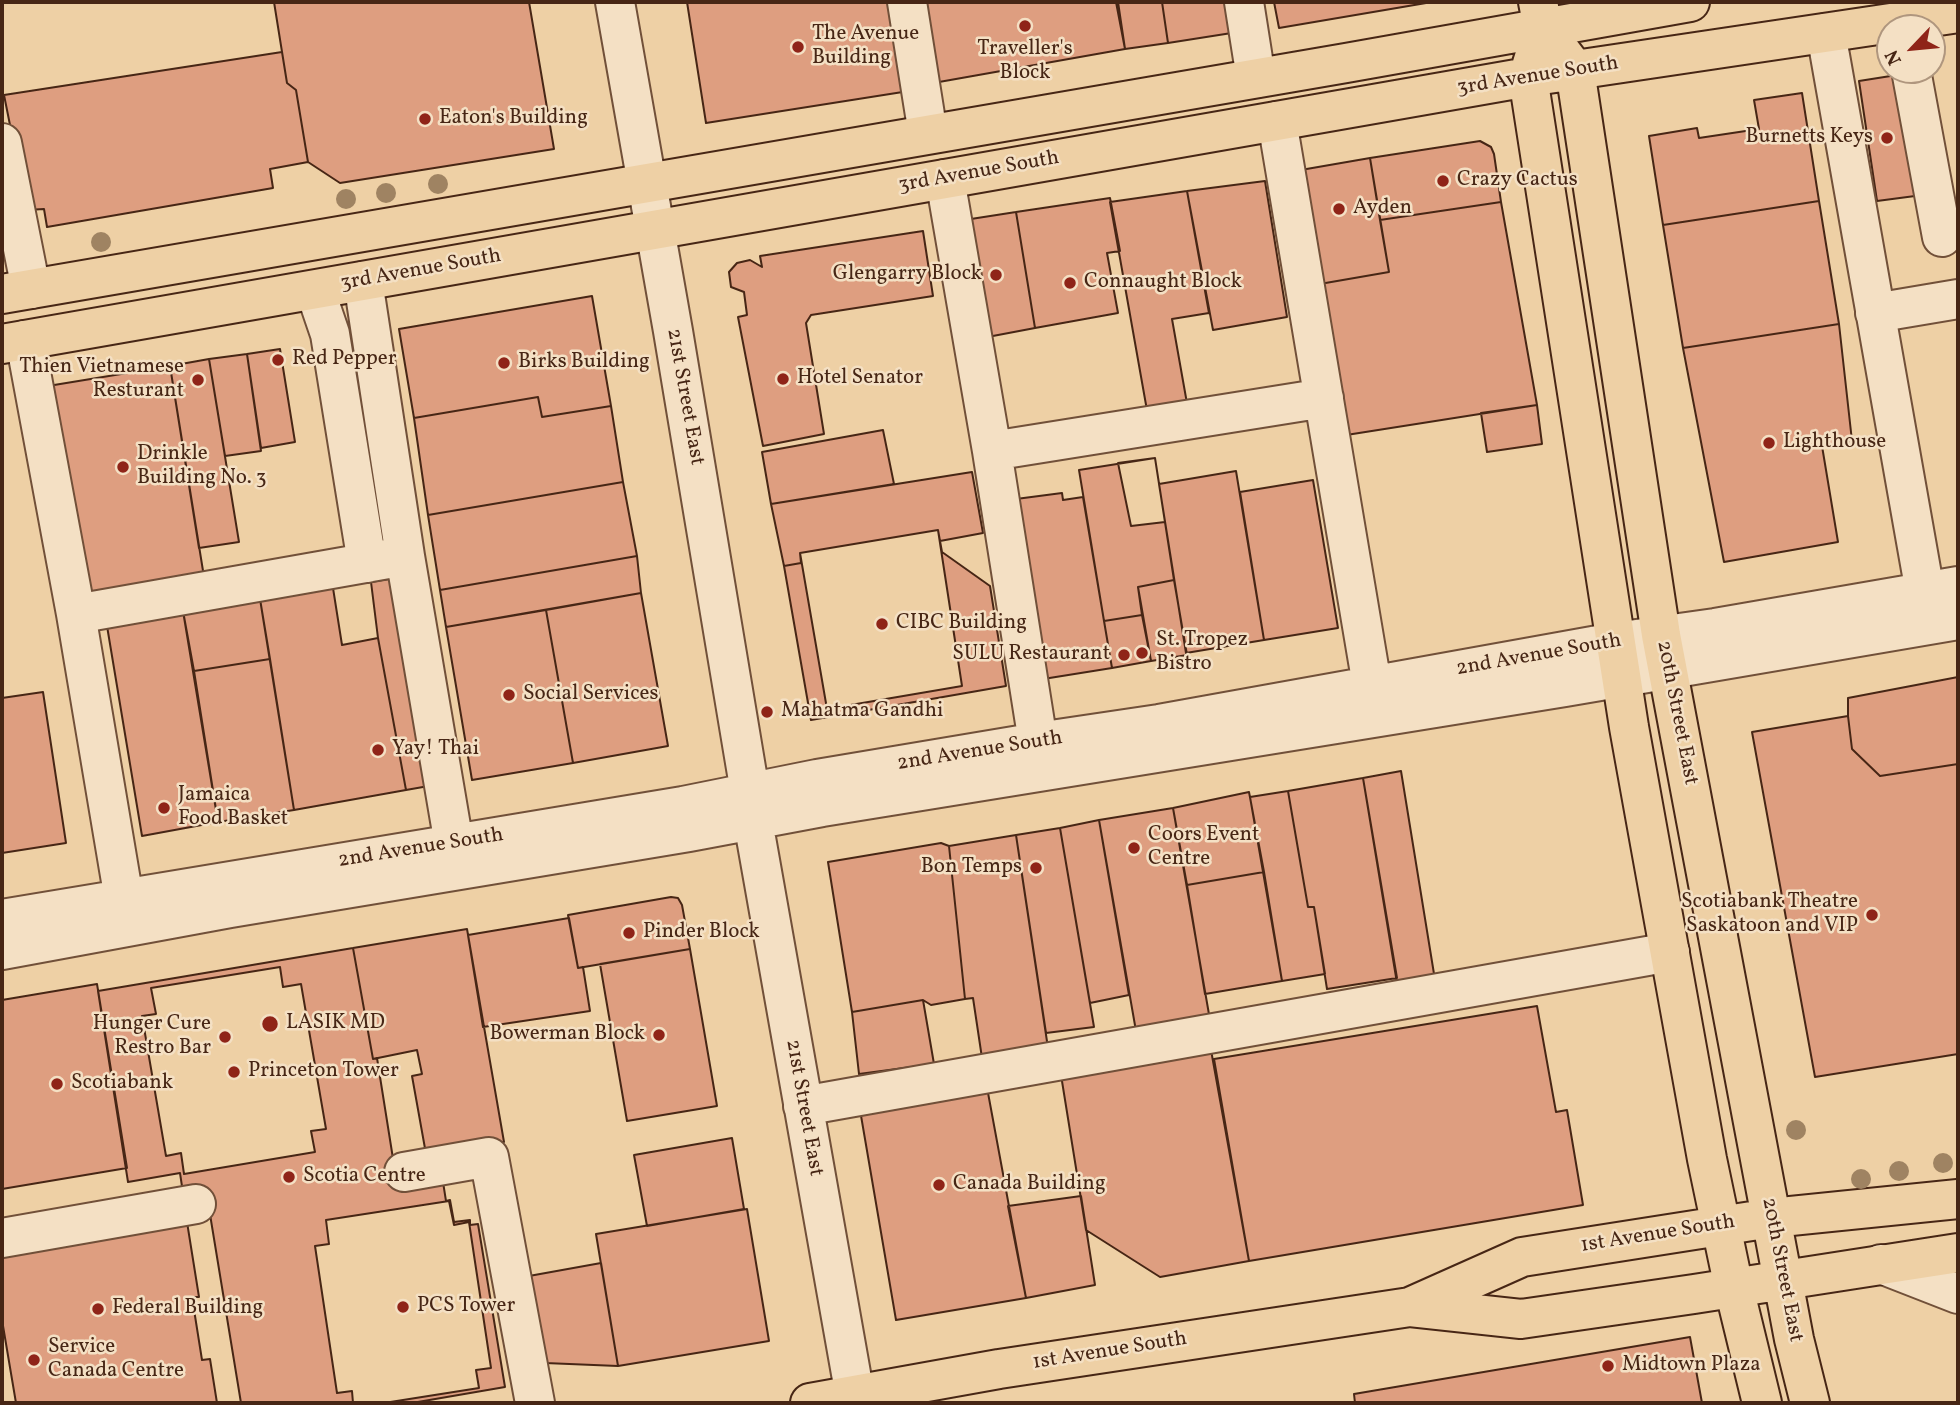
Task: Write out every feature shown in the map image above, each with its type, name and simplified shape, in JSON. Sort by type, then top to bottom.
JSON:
[{"type":"main road","points":[[16,291],[1256,78],[1540,15],[1690,2]]},
{"type":"main road","points":[[1540,15],[1528,77],[1618,659],[1707,1159],[1762,1403]]},
{"type":"main road","name":"20th Street East","points":[[1540,15],[1575,70],[1664,652],[1794,1339],[1810,1403]]},
{"type":"main road","name":"3rd Avenue South","points":[[14,342],[1528,77],[1876,27]]},
{"type":"main road","name":"1st Avenue South","points":[[1410,1307],[1522,1257],[1771,1218],[1958,1199]]},
{"type":"main road","name":"1st Avenue South","points":[[810,1403],[999,1369],[1410,1307],[1521,1319],[1958,1253]]},
{"type":"street","name":"21st Street East","points":[[615,2],[855,1396]]},
{"type":"street","points":[[907,2],[928,134]]},
{"type":"street","points":[[1244,2],[1256,78]]},
{"type":"street","points":[[1826,33],[1875,313],[1942,589]]},
{"type":"street","points":[[1914,84],[1942,237]]},
{"type":"street","points":[[1277,121],[1372,685]]},
{"type":"street","points":[[2,144],[16,291]]},
{"type":"street","points":[[945,179],[1038,742]]},
{"type":"street","points":[[363,281],[405,556],[454,844]]},
{"type":"street","points":[[316,290],[330,334],[367,563]]},
{"type":"street","points":[[1875,313],[1958,299]]},
{"type":"street","points":[[14,342],[76,614],[124,899]]},
{"type":"street","points":[[992,451],[1324,398]]},
{"type":"street","points":[[76,614],[405,556]]},
{"type":"street","name":"2nd Avenue South","points":[[1664,652],[1715,628],[1942,589]]},
{"type":"street","name":"2nd Avenue South","points":[[2,950],[752,806],[817,779],[1159,724],[1372,685],[1958,620]]},
{"type":"street","name":"2nd Avenue South","points":[[2,919],[683,806],[835,805],[1565,687],[1618,659]]},
{"type":"street","points":[[803,1106],[1670,951]]},
{"type":"street","points":[[404,1172],[489,1157],[535,1403]]},
{"type":"street","points":[[2,1238],[196,1204]]},
{"type":"street","points":[[1881,1264],[1958,1294]]},
{"type":"building","name":"Eaton's Building","points":[[274,2],[529,2],[554,149],[340,183],[308,162],[296,90],[287,83]]},
{"type":"building","name":"The Avenue Building","points":[[687,2],[894,2],[909,91],[706,123]]},
{"type":"building","name":"Traveller's Block","points":[[926,2],[1116,2],[1125,49],[939,82]]},
{"type":"building","points":[[1118,2],[1162,2],[1168,43],[1125,49]]},
{"type":"building","points":[[1162,2],[1234,2],[1238,32],[1168,43]]},
{"type":"building","points":[[1274,2],[1432,2],[1279,28]]},
{"type":"building","points":[[282,52],[287,83],[296,90],[308,162],[270,169],[273,188],[47,227],[44,209],[27,210],[4,95]]},
{"type":"building","name":"Burnetts Keys","points":[[1876,78],[1876,84],[1898,84],[1915,196],[1877,201],[1859,81]]},
{"type":"building","points":[[1802,93],[1819,201],[1663,225],[1649,136],[1697,128],[1699,138],[1759,129],[1754,100]]},
{"type":"building","points":[[1480,141],[1491,147],[1494,154],[1501,202],[1380,220],[1370,158]]},
{"type":"building","points":[[1370,158],[1389,272],[1314,285],[1295,171]]},
{"type":"building","points":[[1265,181],[1287,317],[1213,330],[1187,191]]},
{"type":"building","points":[[1187,191],[1209,313],[1172,319],[1188,409],[1148,416],[1110,202]]},
{"type":"building","name":"Connaught Block","points":[[1110,198],[1120,251],[1107,253],[1118,313],[1035,328],[1016,212]]},
{"type":"building","points":[[1819,201],[1839,324],[1683,348],[1663,225]]},
{"type":"building","points":[[1501,202],[1537,405],[1340,436],[1314,285],[1389,272],[1380,220]]},
{"type":"building","name":"Glengarry Block","points":[[1016,212],[1035,328],[977,339],[958,221]]},
{"type":"building","name":"Hotel Senator","points":[[923,231],[933,296],[811,315],[806,323],[824,434],[763,446],[738,317],[747,315],[744,292],[731,287],[729,272],[737,263],[750,260],[762,267],[760,256]]},
{"type":"building","name":"Birks Building","points":[[592,296],[611,406],[542,417],[538,397],[414,418],[399,329]]},
{"type":"building","name":"Lighthouse","points":[[1839,324],[1852,441],[1822,446],[1838,542],[1724,562],[1683,348]]},
{"type":"building","points":[[280,349],[295,442],[261,448],[247,354]]},
{"type":"building","points":[[247,354],[261,451],[225,456],[209,359]]},
{"type":"building","points":[[209,359],[239,542],[199,548],[170,366]]},
{"type":"building","name":"Drinkle Building No. 3","points":[[170,366],[204,577],[82,596],[48,386]]},
{"type":"building","points":[[538,397],[542,417],[611,406],[623,482],[428,515],[414,418]]},
{"type":"building","points":[[1537,405],[1542,444],[1487,452],[1481,413]]},
{"type":"building","points":[[883,430],[894,484],[771,504],[762,452]]},
{"type":"building","points":[[1155,458],[1174,580],[1138,587],[1142,615],[1104,621],[1079,470]]},
{"type":"building","points":[[1155,458],[1165,522],[1131,526],[1118,463]]},
{"type":"building","points":[[1236,471],[1264,640],[1186,653],[1159,484]]},
{"type":"building","points":[[972,472],[983,533],[940,541],[938,530],[800,553],[801,563],[784,566],[771,504]]},
{"type":"building","points":[[1313,480],[1338,628],[1264,640],[1240,492]]},
{"type":"building","points":[[623,482],[637,556],[440,590],[428,515]]},
{"type":"building","points":[[1062,493],[1063,500],[1083,497],[1112,668],[1037,680],[1016,499]]},
{"type":"building","name":"CIBC Building","points":[[938,530],[962,686],[827,709],[800,553]]},
{"type":"building","name":"CIBC Building","points":[[938,530],[942,552],[990,586],[1006,686],[811,720],[784,566],[801,563],[800,553]]},
{"type":"building","points":[[637,556],[641,593],[446,627],[440,590]]},
{"type":"building","points":[[406,576],[440,784],[406,790],[378,638],[371,582]]},
{"type":"building","points":[[1174,580],[1187,655],[1151,661],[1138,587]]},
{"type":"building","points":[[333,588],[342,645],[378,638],[406,790],[294,810],[260,599]]},
{"type":"building","points":[[641,593],[668,746],[573,763],[546,610]]},
{"type":"building","points":[[260,599],[270,659],[194,671],[183,611]]},
{"type":"building","name":"Social Services","points":[[546,610],[573,763],[472,780],[446,627]]},
{"type":"building","points":[[183,611],[218,822],[142,836],[107,626]]},
{"type":"building","points":[[1142,615],[1151,661],[1112,668],[1104,621]]},
{"type":"building","points":[[270,659],[294,810],[218,822],[194,671]]},
{"type":"building","points":[[1958,677],[1958,764],[1880,776],[1852,749],[1848,698]]},
{"type":"building","points":[[43,692],[66,843],[2,853],[2,698]]},
{"type":"building","name":"Scotiabank Theatre Saskatoon and VIP","points":[[1848,716],[1852,749],[1880,776],[1958,764],[1958,1054],[1815,1077],[1752,732]]},
{"type":"building","points":[[1401,771],[1435,980],[1398,989],[1363,778]]},
{"type":"building","points":[[1363,778],[1397,978],[1327,989],[1314,907],[1308,907],[1288,791]]},
{"type":"building","points":[[1288,791],[1308,907],[1314,907],[1325,974],[1282,981],[1250,797]]},
{"type":"building","points":[[1249,792],[1264,872],[1187,885],[1173,808]]},
{"type":"building","points":[[1173,808],[1210,1020],[1136,1031],[1099,820]]},
{"type":"building","points":[[1099,820],[1129,995],[1090,1003],[1060,828]]},
{"type":"building","points":[[1060,828],[1094,1027],[1046,1033],[1016,835]]},
{"type":"building","points":[[1016,835],[1048,1048],[982,1058],[973,998],[965,999],[949,846]]},
{"type":"building","points":[[941,843],[949,846],[965,999],[931,1005],[923,1000],[852,1012],[828,862]]},
{"type":"building","points":[[1264,872],[1282,981],[1205,994],[1187,885]]},
{"type":"building","name":"Pinder Block","points":[[678,898],[682,905],[690,949],[578,968],[568,915]]},
{"type":"building","points":[[569,918],[578,968],[583,967],[590,1011],[483,1027],[468,935]]},
{"type":"building","points":[[467,929],[504,1142],[426,1154],[412,1076],[422,1074],[417,1050],[373,1059],[353,948]]},
{"type":"building","name":"Scotia Centre","points":[[353,948],[373,1059],[377,1058],[398,1190],[443,1182],[446,1201],[450,1200],[454,1222],[470,1220],[470,1225],[478,1224],[505,1387],[412,1403],[241,1403],[206,1190],[183,1193],[180,1173],[128,1182],[98,991]]},
{"type":"building","name":"Bowerman Block","points":[[690,949],[717,1106],[627,1121],[600,964]]},
{"type":"building","name":"Princeton Tower","points":[[280,967],[283,987],[301,984],[326,1129],[311,1131],[315,1152],[184,1174],[181,1153],[166,1156],[142,1016],[156,1014],[151,988]]},
{"type":"building","name":"Scotiabank","points":[[97,984],[127,1168],[2,1189],[2,1000]]},
{"type":"building","points":[[923,1000],[934,1064],[859,1074],[852,1012]]},
{"type":"building","points":[[1537,1006],[1556,1112],[1567,1110],[1583,1205],[1249,1261],[1214,1059]]},
{"type":"building","points":[[1211,1050],[1249,1261],[1160,1277],[1086,1230],[1061,1075]]},
{"type":"building","name":"Canada Building","points":[[986,1082],[1026,1298],[896,1320],[859,1104]]},
{"type":"building","points":[[732,1138],[744,1209],[647,1226],[634,1155]]},
{"type":"building","points":[[1081,1196],[1095,1285],[1026,1298],[1008,1206]]},
{"type":"building","name":"PCS Tower","points":[[449,1201],[454,1225],[469,1222],[491,1368],[476,1370],[479,1388],[384,1403],[353,1403],[352,1391],[337,1393],[315,1246],[329,1244],[326,1220]]},
{"type":"building","points":[[747,1209],[769,1341],[618,1366],[596,1234]]},
{"type":"building","name":"Federal Building","points":[[187,1222],[199,1297],[192,1297],[202,1360],[210,1359],[217,1403],[16,1403],[2,1320],[2,1253]]},
{"type":"building","points":[[601,1263],[618,1366],[545,1363],[529,1276]]},
{"type":"building","name":"Midtown Plaza","points":[[1690,1337],[1702,1403],[1355,1403],[1354,1394]]},
{"type":"place","name":"Traveller's Block","points":[[1025,26]]},
{"type":"place","name":"The Avenue Building","points":[[798,47]]},
{"type":"place","name":"Eaton's Building","points":[[425,119]]},
{"type":"place","name":"Burnetts Keys","points":[[1887,138]]},
{"type":"place","name":"Crazy Cactus","points":[[1443,181]]},
{"type":"place","name":"Ayden","points":[[1339,209]]},
{"type":"place","name":"Glengarry Block","points":[[996,275]]},
{"type":"place","name":"Connaught Block","points":[[1070,283]]},
{"type":"place","name":"Red Pepper","points":[[278,360]]},
{"type":"place","name":"Birks Building","points":[[504,363]]},
{"type":"place","name":"Hotel Senator","points":[[783,379]]},
{"type":"place","name":"Thien Vietnamese Resturant","points":[[198,380]]},
{"type":"place","name":"Lighthouse","points":[[1769,443]]},
{"type":"place","name":"Drinkle Building No. 3","points":[[123,467]]},
{"type":"place","name":"CIBC Building","points":[[882,624]]},
{"type":"place","name":"St. Tropez Bistro","points":[[1142,653]]},
{"type":"place","name":"SULU Restaurant","points":[[1124,655]]},
{"type":"place","name":"Social Services","points":[[509,695]]},
{"type":"place","name":"Mahatma Gandhi","points":[[767,712]]},
{"type":"place","name":"Yay! Thai","points":[[378,750]]},
{"type":"place","name":"Jamaica Food Basket","points":[[164,808]]},
{"type":"place","name":"Coors Event Centre","points":[[1134,848]]},
{"type":"place","name":"Bon Temps","points":[[1036,868]]},
{"type":"place","name":"Scotiabank Theatre Saskatoon and VIP","points":[[1872,915]]},
{"type":"place","name":"Pinder Block","points":[[629,933]]},
{"type":"place","name":"LASIK MD","points":[[270,1024]]},
{"type":"place","name":"Bowerman Block","points":[[659,1035]]},
{"type":"place","name":"Hunger Cure Restro Bar","points":[[225,1037]]},
{"type":"place","name":"Princeton Tower","points":[[234,1072]]},
{"type":"place","name":"Scotiabank","points":[[57,1084]]},
{"type":"place","name":"Scotia Centre","points":[[289,1177]]},
{"type":"place","name":"Canada Building","points":[[939,1185]]},
{"type":"place","name":"PCS Tower","points":[[403,1307]]},
{"type":"place","name":"Federal Building","points":[[98,1309]]},
{"type":"place","name":"Service Canada Centre","points":[[34,1360]]},
{"type":"place","name":"Midtown Plaza","points":[[1608,1366]]}]
